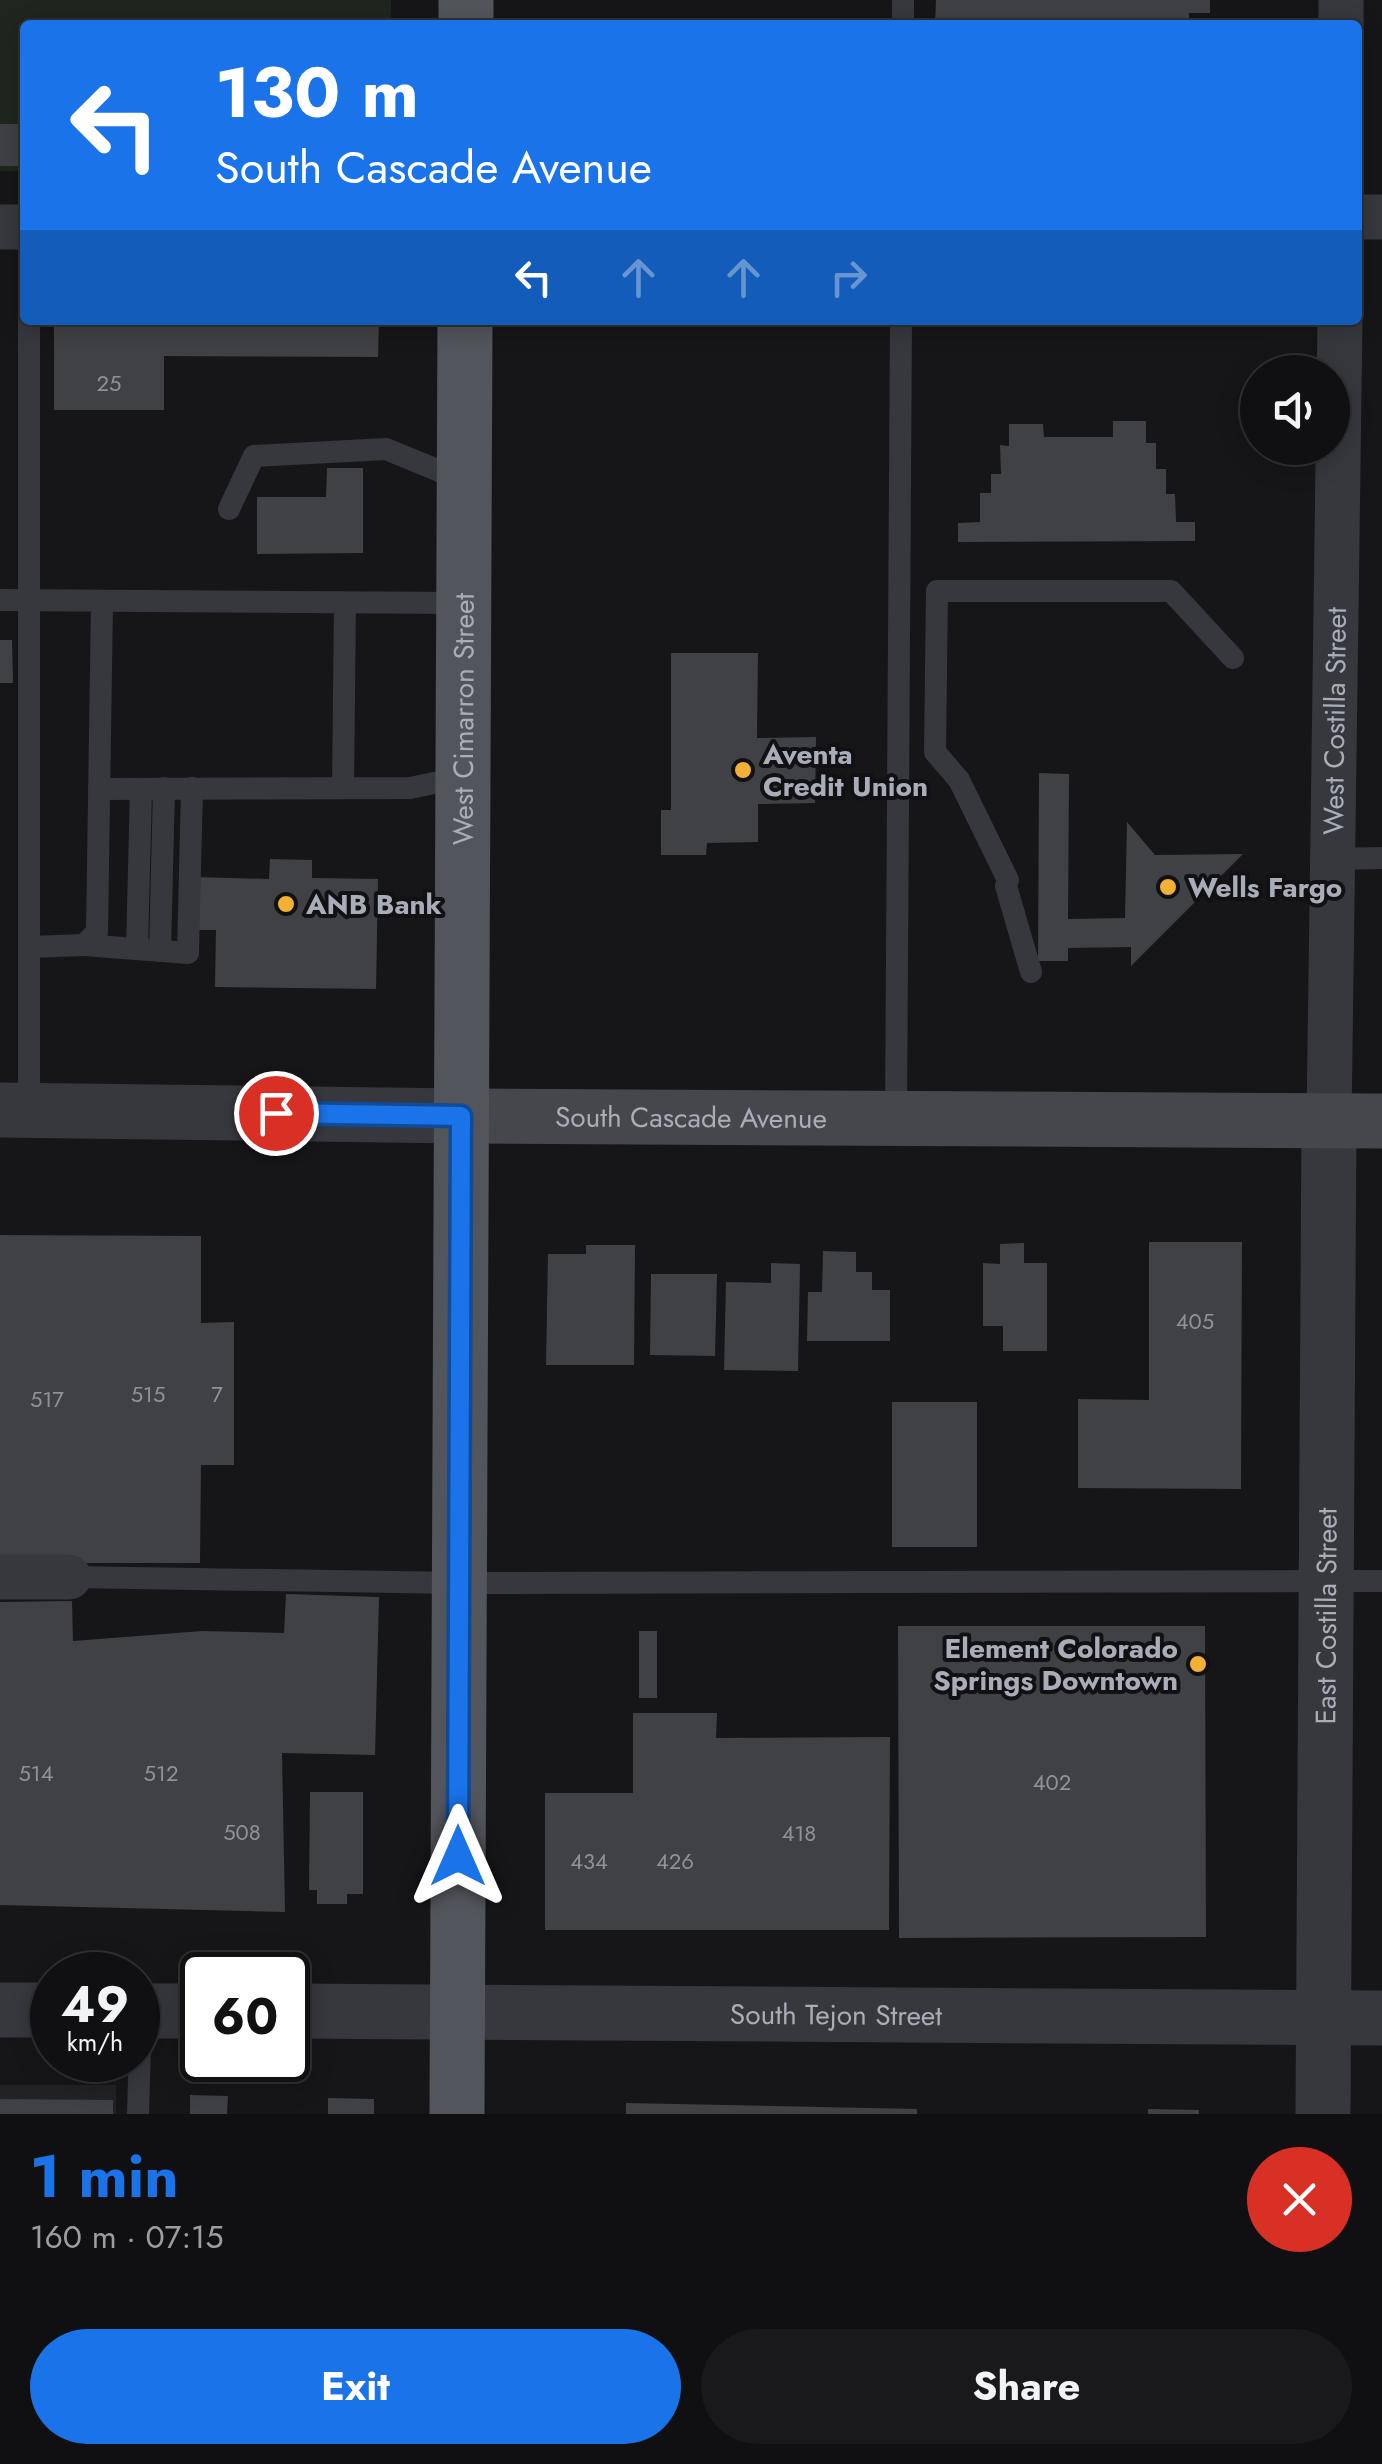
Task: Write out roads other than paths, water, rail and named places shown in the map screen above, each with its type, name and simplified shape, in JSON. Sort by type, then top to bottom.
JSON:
[{"type":"main road","name":"West Cimarron Street","points":[[457,2114],[464,325]]},
{"type":"main road","name":"South Cascade Avenue","points":[[461,1116],[1356,1121]]},
{"type":"street","name":"West Costilla Street","points":[[1340,325],[1333,859],[1356,1121]]},
{"type":"street","name":"South Cascade Avenue","points":[[14,1110],[461,1116]]},
{"type":"street","name":"East Costilla Street","points":[[1324,2114],[1326,1581],[1356,1121]]},
{"type":"street","points":[[0,1577],[69,1577]]},
{"type":"street","points":[[0,2010],[30,2010]]},
{"type":"street","name":"South Tejon Street","points":[[310,2011],[1382,2018]]},
{"type":"lane","points":[[14,1110],[30,947],[30,325]]},
{"type":"lane","points":[[896,1118],[901,325]]},
{"type":"lane","points":[[229,510],[254,456],[386,449],[464,482]]},
{"type":"lane","points":[[1030,972],[1007,883],[959,780],[935,752],[937,591],[1171,592],[1234,658]]},
{"type":"lane","points":[[0,600],[464,603]]},
{"type":"lane","points":[[84,945],[97,932],[102,602]]},
{"type":"lane","points":[[343,788],[344,603]]},
{"type":"lane","points":[[99,789],[410,788],[462,777]]},
{"type":"lane","points":[[30,947],[84,945],[188,953],[192,788]]},
{"type":"lane","points":[[148,950],[152,789]]},
{"type":"lane","points":[[1333,859],[1382,858]]},
{"type":"lane","points":[[69,1577],[459,1583],[1382,1581]]},
{"type":"lane","points":[[138,2082],[138,2114]]},
{"type":"place","name":"Aventa Credit Union","points":[[743,770]]},
{"type":"place","name":"Wells Fargo","points":[[1168,887]]},
{"type":"place","name":"ANB Bank","points":[[286,904]]},
{"type":"place","name":"Element Colorado Springs Downtown","points":[[1198,1664]]}]
